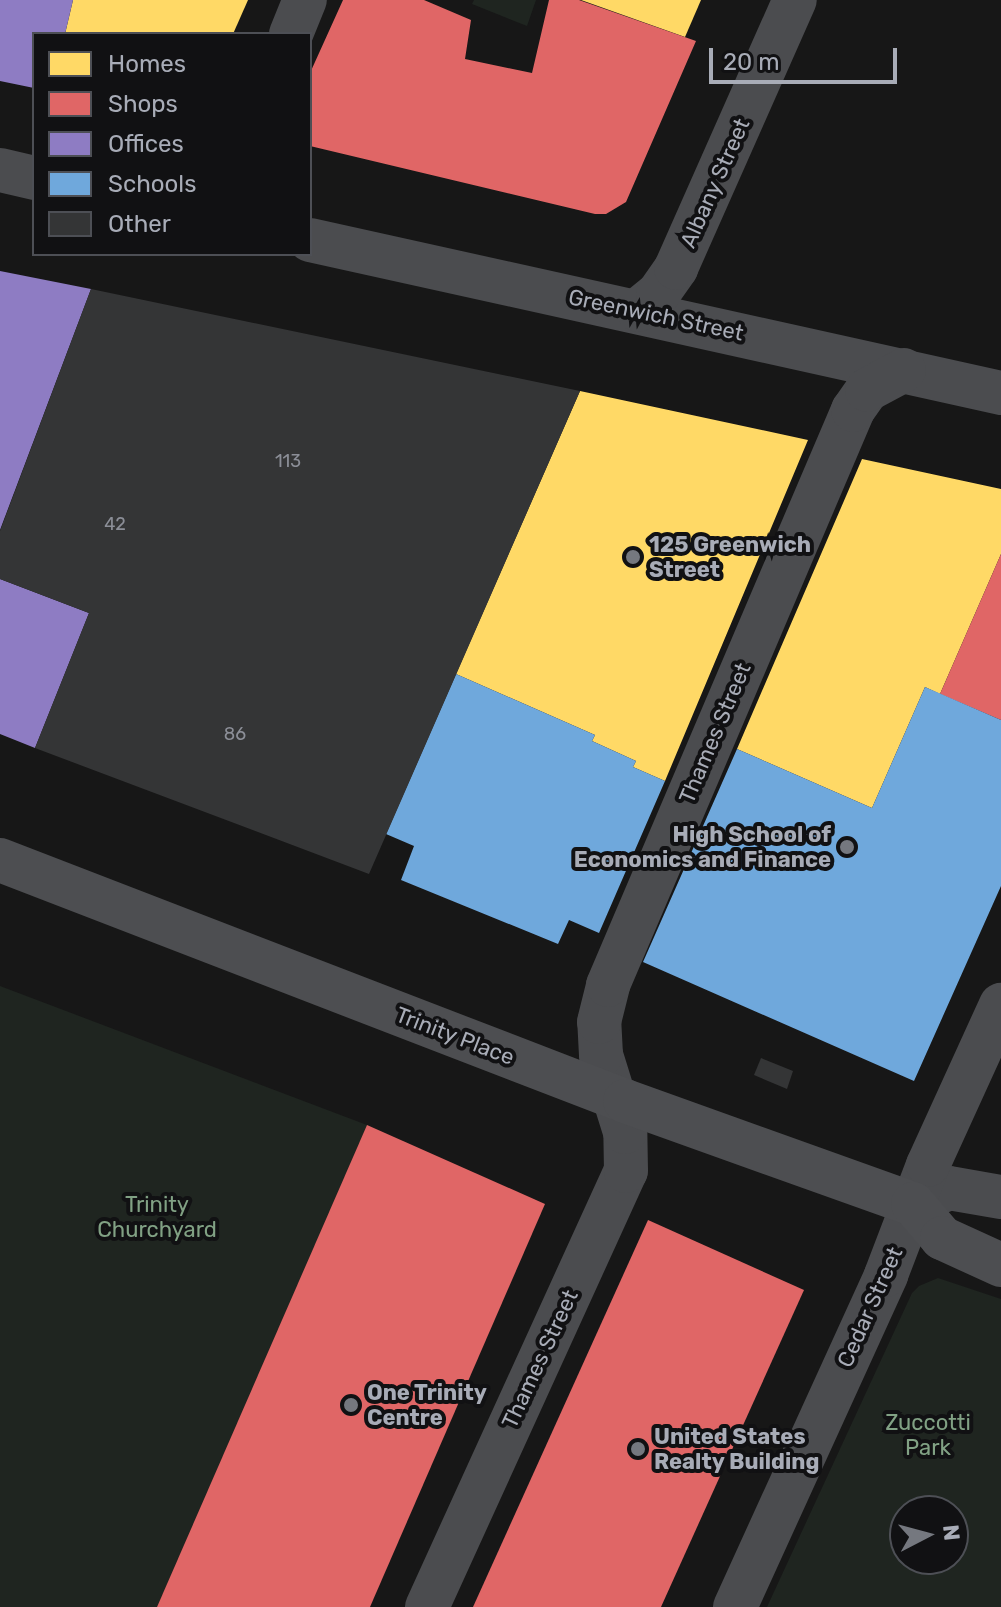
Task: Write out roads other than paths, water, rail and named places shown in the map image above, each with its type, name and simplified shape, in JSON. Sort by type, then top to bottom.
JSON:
[{"type":"main road","name":"Trinity Place","points":[[0,860],[612,1096],[913,1204],[942,1238],[1001,1265]]},
{"type":"street","points":[[292,32],[305,0]]},
{"type":"street","name":"Albany Street","points":[[638,310],[658,294],[676,268],[795,0]]},
{"type":"street","points":[[0,170],[32,178]]},
{"type":"street","name":"Greenwich Street","points":[[312,240],[638,310],[1001,393]]},
{"type":"street","name":"Thames Street","points":[[427,1607],[626,1171],[625,1132],[601,1055],[599,1022],[608,985],[853,410],[867,390],[904,370]]},
{"type":"street","name":"Cedar Street","points":[[735,1607],[886,1275],[913,1204],[1001,1005]]},
{"type":"street","points":[[913,1204],[949,1188],[1001,1197]]},
{"type":"place","name":"125 Greenwich Street","points":[[633,557]]},
{"type":"place","name":"High School of Economics and Finance","points":[[847,847]]},
{"type":"place","name":"One Trinity Centre","points":[[351,1405]]},
{"type":"place","name":"United States Realty Building","points":[[638,1449]]},
{"type":"park label","name":"Trinity Churchyard","points":[[157,1216]]},
{"type":"park label","name":"Zuccotti Park","points":[[928,1434]]}]
